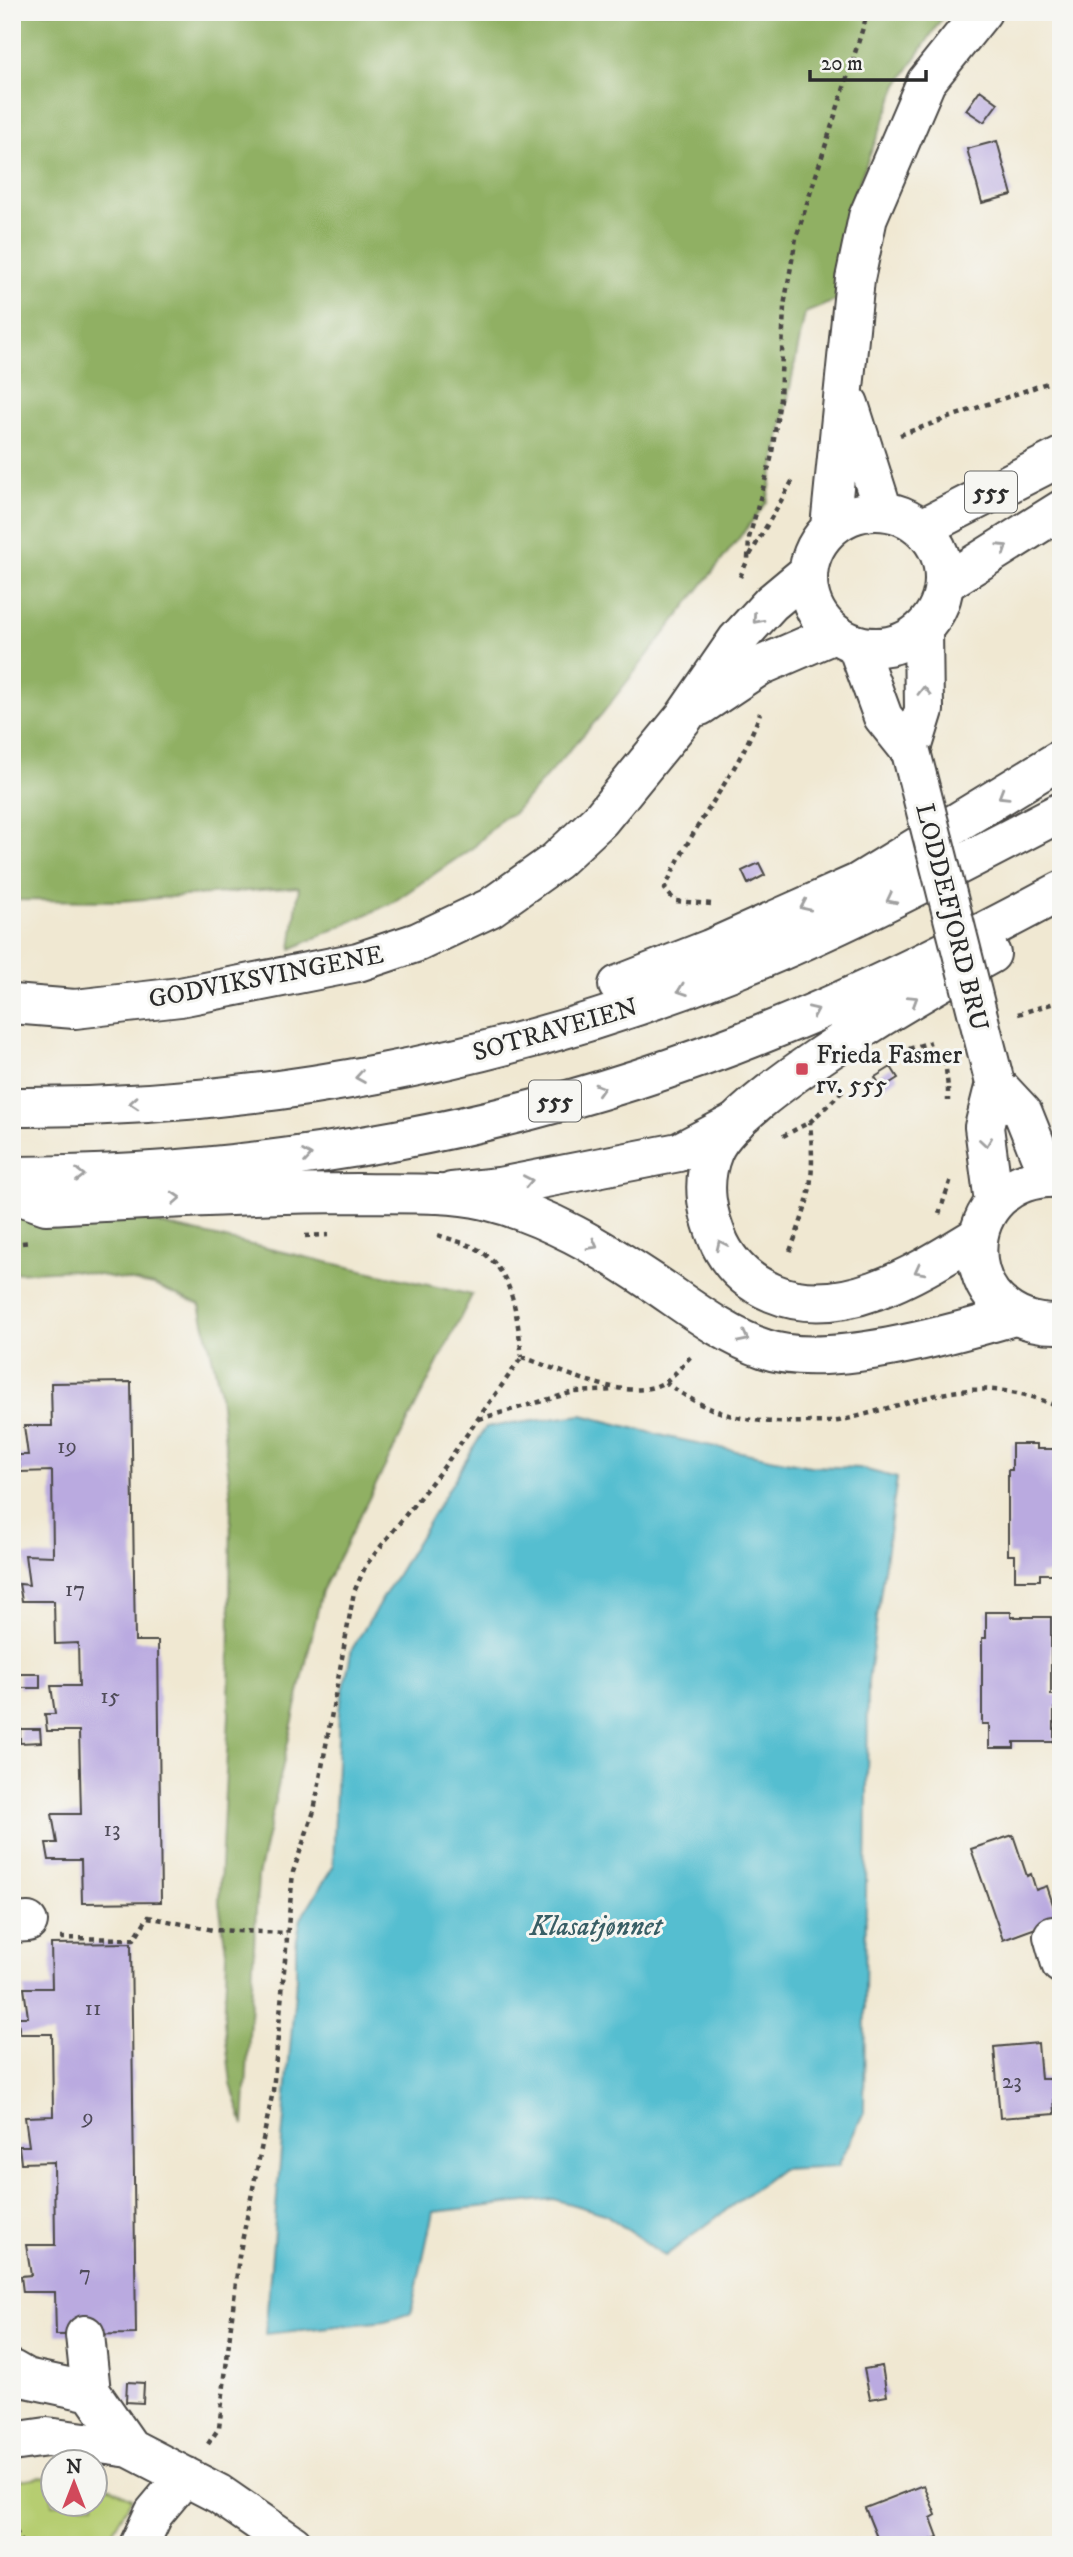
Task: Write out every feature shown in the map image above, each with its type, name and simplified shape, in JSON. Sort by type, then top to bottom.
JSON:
[{"type":"main road","points":[[911,752],[883,717],[846,640],[818,617],[809,596],[807,573],[811,556],[830,527],[846,396],[846,353],[855,279],[868,217],[926,82],[982,12]]},
{"type":"main road","points":[[846,396],[883,511]]},
{"type":"main road","name":"555","points":[[922,528],[1061,457]]},
{"type":"main road","name":"555","points":[[945,583],[1061,510]]},
{"type":"main road","points":[[830,527],[855,514],[883,511],[904,516],[922,528],[935,544],[943,562],[945,583],[934,615],[923,629],[904,642],[881,648],[846,640]]},
{"type":"main road","name":"GODVIKSVINGENE","points":[[12,1004],[75,1009],[180,997],[358,962],[418,942],[490,908],[556,860],[604,814],[684,717],[737,640],[771,603],[807,573]]},
{"type":"main road","points":[[911,752],[924,710],[923,629]]},
{"type":"main road","name":"GODVIKSVINGENE","points":[[684,717],[760,666],[846,640]]},
{"type":"main road","name":"LODDEFJORD BRU","points":[[911,752],[995,1083]]},
{"type":"main road","points":[[427,1064],[471,1027],[604,991],[710,950],[858,883],[1061,759]]},
{"type":"main road","name":"SOTRAVEIEN","points":[[12,1107],[72,1107],[232,1097],[427,1064],[508,1045],[624,1011],[737,969],[856,918],[1061,812]]},
{"type":"main road","name":"555","points":[[12,1176],[102,1175],[302,1157],[473,1124],[654,1074],[768,1032],[893,976],[1061,891]]},
{"type":"main road","points":[[978,1236],[902,1280],[831,1303],[794,1302],[753,1285],[727,1258],[708,1217],[706,1187],[713,1151],[736,1122],[792,1075],[968,966],[1061,915]]},
{"type":"main road","points":[[995,1083],[1023,1113],[1039,1153],[1060,1177]]},
{"type":"main road","points":[[994,1202],[984,1127],[995,1083]]},
{"type":"main road","points":[[436,1194],[499,1187],[679,1152],[736,1122]]},
{"type":"main road","points":[[1060,1177],[1023,1182],[994,1202],[978,1236],[976,1260],[983,1282],[996,1301],[1014,1316],[1042,1325],[1061,1324]]},
{"type":"main road","points":[[12,1193],[46,1205],[287,1193],[436,1194],[485,1200],[552,1223],[623,1262],[702,1317],[765,1349],[813,1356],[888,1347],[1014,1316]]},
{"type":"main road","points":[[85,2335],[91,2392],[130,2448]]},
{"type":"main road","points":[[12,2370],[26,2378],[91,2392]]},
{"type":"main road","points":[[12,2442],[47,2437],[130,2448],[185,2476],[293,2545]]},
{"type":"main road","points":[[139,2545],[153,2513],[185,2476]]},
{"type":"path","points":[[748,559],[749,538],[771,459],[780,399],[784,306],[796,238],[867,12]]},
{"type":"path","points":[[889,438],[1061,378]]},
{"type":"path","points":[[732,588],[800,469]]},
{"type":"path","points":[[716,904],[675,901],[665,889],[680,852],[750,743],[764,703]]},
{"type":"path","points":[[1016,1015],[1061,1001]]},
{"type":"path","points":[[901,1054],[931,1042]]},
{"type":"path","points":[[776,1139],[810,1122],[847,1087]]},
{"type":"path","points":[[948,1088],[949,1114]]},
{"type":"path","points":[[790,1251],[809,1203],[814,1170],[810,1122]]},
{"type":"path","points":[[939,1216],[951,1179],[950,1166]]},
{"type":"path","points":[[185,2476],[219,2428],[239,2256],[273,2091],[293,1872],[313,1811],[354,1592],[366,1565],[522,1357],[515,1303],[498,1266],[478,1250],[433,1234]]},
{"type":"path","points":[[296,1236],[337,1235]]},
{"type":"path","points":[[12,1244],[38,1242]]},
{"type":"path","points":[[477,1420],[574,1392],[645,1390],[665,1382],[698,1349]]},
{"type":"path","points":[[522,1357],[617,1390]]},
{"type":"path","points":[[665,1382],[691,1402],[736,1420],[784,1423],[840,1421],[959,1388],[1031,1394],[1061,1408]]},
{"type":"path","points":[[20,1923],[29,1938],[134,1939],[148,1917],[213,1930],[288,1933]]},
{"type":"path","points":[[12,2521],[22,2545]]},
{"type":"green space","points":[[12,12],[946,12],[898,85],[849,207],[837,300],[805,313],[767,502],[601,715],[513,814],[502,818],[475,846],[392,903],[291,949],[299,887],[120,901],[12,900]]},
{"type":"green space","points":[[12,1167],[129,1217],[472,1295],[322,1591],[258,1876],[244,2125],[231,2084],[224,2022],[227,1957],[219,1903],[229,1716],[231,1499],[219,1386],[200,1305],[154,1285],[72,1270],[12,1273]]},
{"type":"green space","points":[[38,2477],[38,2518],[108,2518],[108,2486],[132,2498],[105,2545],[12,2545],[12,2481]]},
{"type":"water","name":"Klasatjønnet","points":[[582,1415],[672,1438],[810,1466],[859,1468],[897,1478],[868,1681],[864,2112],[838,2166],[781,2169],[665,2256],[605,2214],[553,2199],[433,2212],[411,2313],[386,2321],[265,2334],[296,1980],[296,1944],[301,1918],[333,1867],[339,1710],[352,1649],[486,1427]]},
{"type":"building","points":[[980,90],[998,103],[984,122],[966,110]]},
{"type":"building","points":[[997,141],[1012,195],[982,203],[967,149]]},
{"type":"building","points":[[759,863],[765,875],[748,884],[742,871]]},
{"type":"building","points":[[891,1067],[898,1078],[882,1088],[875,1077]]},
{"type":"building","points":[[131,1382],[135,1641],[158,1641],[161,1902],[82,1903],[81,1860],[49,1860],[46,1843],[57,1843],[52,1814],[81,1814],[79,1731],[47,1731],[45,1714],[55,1714],[51,1686],[79,1686],[78,1643],[55,1644],[54,1601],[22,1601],[19,1584],[29,1585],[25,1555],[53,1556],[52,1471],[20,1472],[18,1455],[28,1455],[24,1426],[52,1426],[51,1383]]},
{"type":"building","points":[[1012,1444],[1037,1444],[1037,1449],[1061,1449],[1061,1574],[1040,1574],[1040,1580],[1015,1580],[1015,1555],[1008,1555],[1008,1470],[1012,1470]]},
{"type":"building","points":[[986,1612],[1011,1612],[1011,1617],[1051,1617],[1051,1695],[1061,1695],[1061,1708],[1054,1708],[1054,1742],[1014,1742],[1014,1748],[989,1748],[989,1724],[982,1724],[982,1638],[986,1638]]},
{"type":"building","points":[[19,1674],[40,1674],[40,1688],[19,1688]]},
{"type":"building","points":[[20,1729],[40,1729],[41,1742],[20,1743]]},
{"type":"building","points":[[1013,1835],[1027,1876],[1031,1874],[1036,1890],[1047,1886],[1058,1920],[1003,1940],[971,1849]]},
{"type":"building","points":[[131,1943],[136,2334],[56,2335],[55,2292],[23,2292],[21,2276],[31,2275],[26,2245],[55,2245],[54,2162],[21,2163],[19,2146],[29,2146],[25,2117],[53,2116],[52,2034],[20,2034],[17,2017],[28,2017],[24,1988],[52,1988],[51,1944]]},
{"type":"building","points":[[1038,2043],[1041,2079],[1053,2079],[1055,2114],[1000,2118],[994,2047]]},
{"type":"building","points":[[882,2366],[887,2396],[870,2399],[864,2369]]},
{"type":"building","points":[[127,2382],[144,2383],[143,2403],[126,2402]]},
{"type":"building","points":[[924,2485],[936,2515],[931,2518],[938,2537],[919,2545],[880,2545],[865,2508]]},
{"type":"place","name":"Frieda Fasmer rv. 555","points":[[802,1069]]}]
